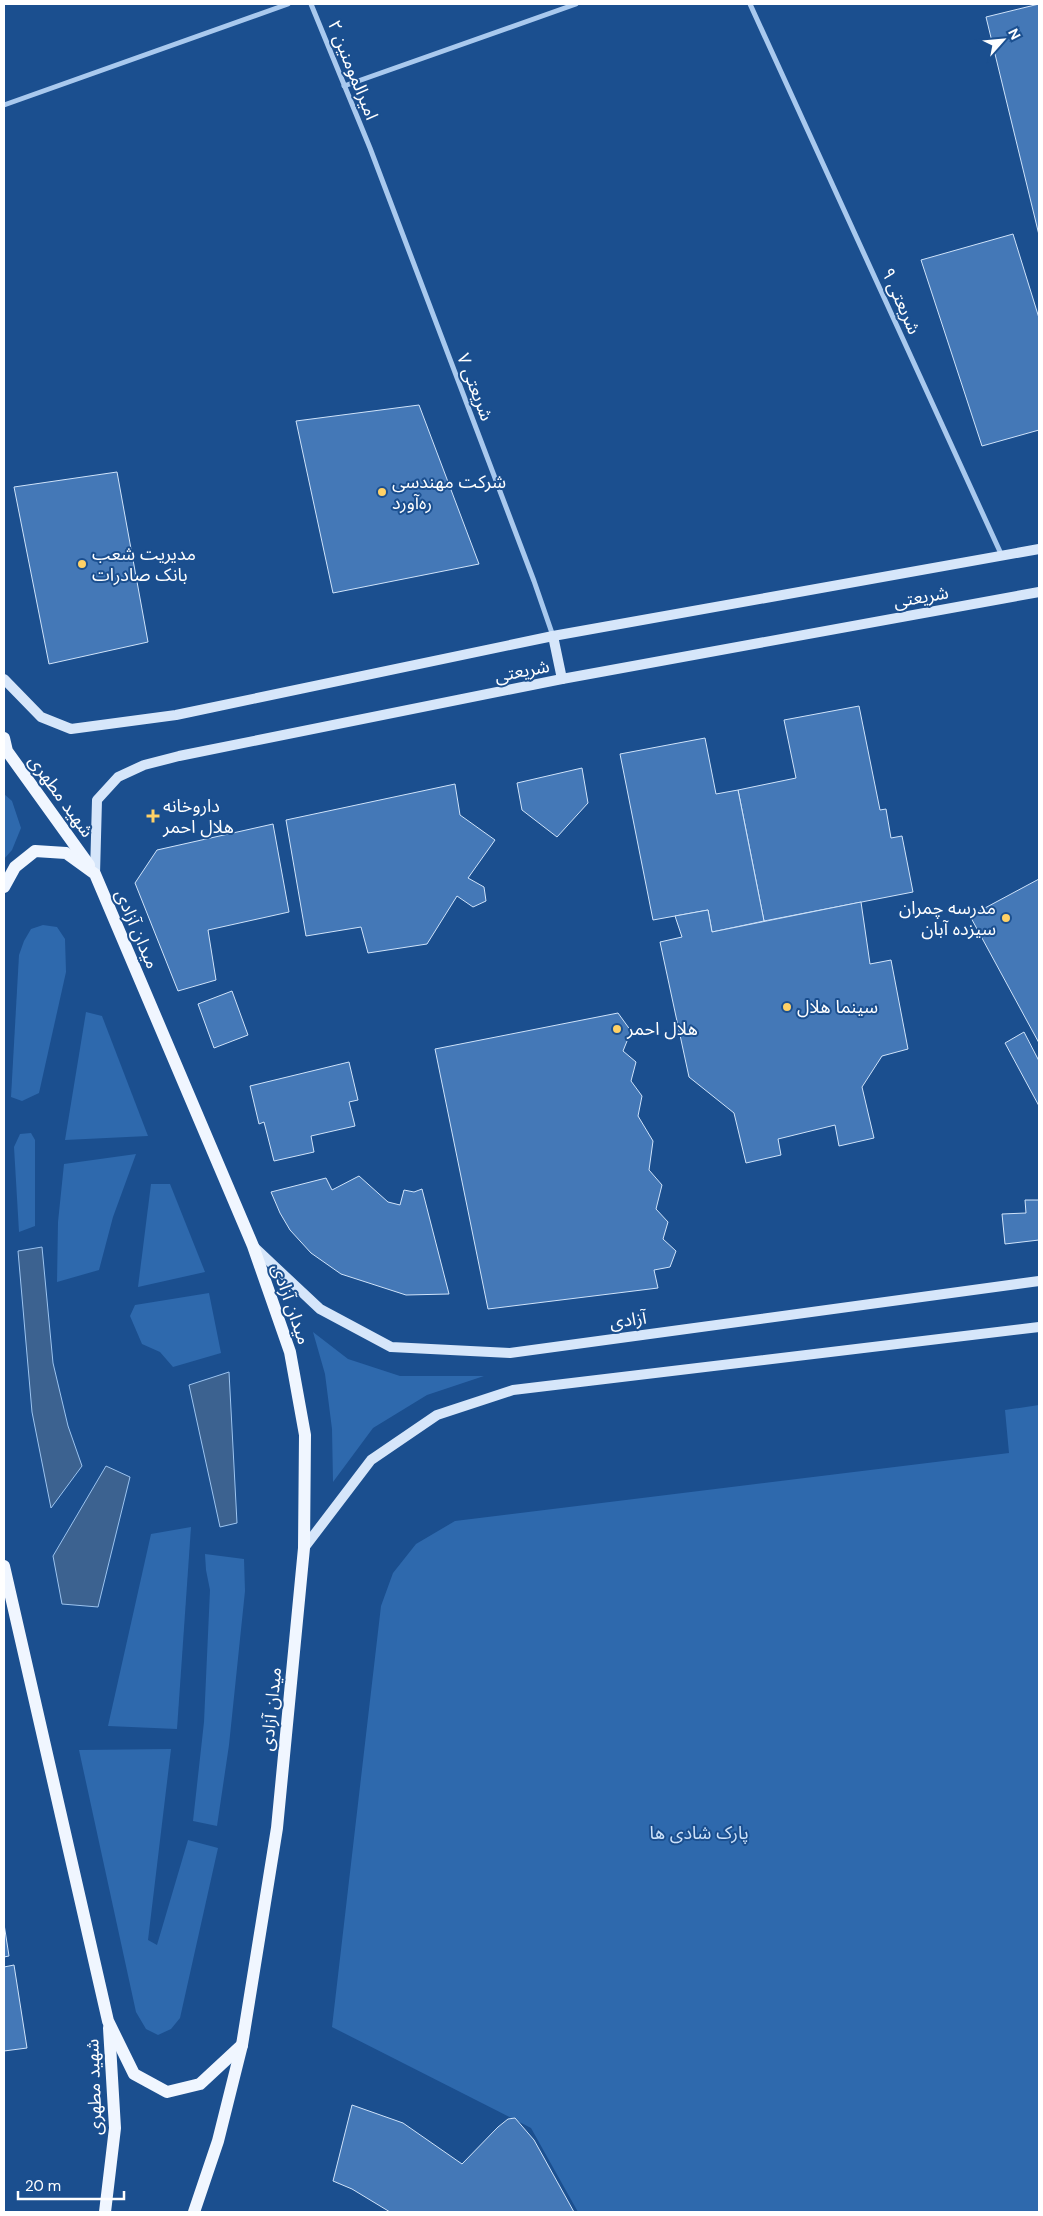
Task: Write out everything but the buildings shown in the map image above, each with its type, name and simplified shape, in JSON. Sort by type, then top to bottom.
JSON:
[{"type":"main road","name":"شهید مطهری","points":[[4,738],[5,750],[95,874]]},
{"type":"main road","name":"میدان آزادی","points":[[4,887],[15,867],[35,851],[66,853],[95,874],[253,1246],[290,1352],[305,1435],[304,1548],[277,1828],[242,2046]]},
{"type":"main road","points":[[4,1566],[108,2021],[134,2074],[167,2092],[200,2084],[242,2046]]},
{"type":"main road","name":"شهید مطهری","points":[[105,2212],[115,2128],[108,2021]]},
{"type":"main road","points":[[194,2212],[218,2140],[242,2046]]},
{"type":"street","points":[[4,104],[288,4]]},
{"type":"street","name":"امیرالمومنین ۲","points":[[311,4],[370,148]]},
{"type":"street","points":[[344,86],[576,4]]},
{"type":"street","name":"شریعتی ۹","points":[[750,4],[1002,556]]},
{"type":"street","name":"شریعتی ۷","points":[[370,148],[531,572],[553,636]]},
{"type":"street","points":[[4,679],[41,718],[71,729],[176,715],[553,636],[1039,549]]},
{"type":"street","name":"شریعتی","points":[[95,874],[97,800],[118,777],[144,766],[179,756],[562,679],[1039,592]]},
{"type":"street","points":[[553,636],[562,679]]},
{"type":"street","name":"آزادی","points":[[253,1246],[320,1309],[391,1347],[510,1353],[1039,1281]]},
{"type":"street","points":[[304,1548],[371,1460],[437,1415],[513,1390],[1039,1327]]},
{"type":"green space","points":[[4,794],[12,801],[21,828],[12,850],[4,859]]},
{"type":"green space","points":[[43,925],[57,927],[65,939],[66,972],[39,1093],[22,1101],[11,1097],[19,955],[31,929]]},
{"type":"green space","points":[[86,1012],[102,1016],[148,1136],[65,1140]]},
{"type":"green space","points":[[31,1133],[35,1140],[35,1226],[19,1232],[14,1147],[20,1134]]},
{"type":"green space","points":[[136,1154],[113,1217],[99,1270],[57,1282],[58,1222],[64,1164]]},
{"type":"green space","points":[[151,1184],[170,1184],[205,1272],[138,1287]]},
{"type":"green space","points":[[209,1293],[221,1353],[173,1367],[160,1352],[142,1344],[130,1316],[135,1305]]},
{"type":"green space","points":[[313,1332],[348,1359],[400,1376],[484,1376],[427,1395],[373,1428],[333,1482],[332,1429],[325,1374]]},
{"type":"green space","name":"پارک شادی ها","points":[[1039,1405],[1039,2212],[578,2212],[531,2128],[332,2027],[381,1606],[393,1573],[416,1544],[455,1521],[1009,1453],[1005,1410]]},
{"type":"green space","points":[[191,1527],[177,1729],[108,1726],[151,1534]]},
{"type":"green space","points":[[205,1554],[244,1559],[245,1591],[229,1745],[217,1826],[193,1821],[204,1722],[210,1590]]},
{"type":"green space","points":[[171,1749],[148,1940],[157,1945],[188,1840],[218,1848],[180,2018],[171,2029],[158,2035],[146,2029],[136,2012],[79,1750]]},
{"type":"shaded area","points":[[42,1247],[53,1363],[68,1426],[82,1466],[51,1508],[32,1412],[18,1251]]},
{"type":"shaded area","points":[[229,1372],[237,1523],[220,1527],[189,1385]]},
{"type":"shaded area","points":[[106,1466],[130,1477],[98,1607],[62,1604],[53,1556]]},
{"type":"place","name":"شرکت مهندسی ره‌آورد","points":[[382,492]]},
{"type":"place","name":"مدیریت شعب بانک صادرات","points":[[82,564]]},
{"type":"place","name":"داروخانه هلال احمر","points":[[153,816]]},
{"type":"place","name":"مدرسه چمران سیزده آبان","points":[[1006,918]]},
{"type":"place","name":"سینما هلال","points":[[787,1007]]},
{"type":"place","name":"هلال احمر","points":[[617,1029]]}]
